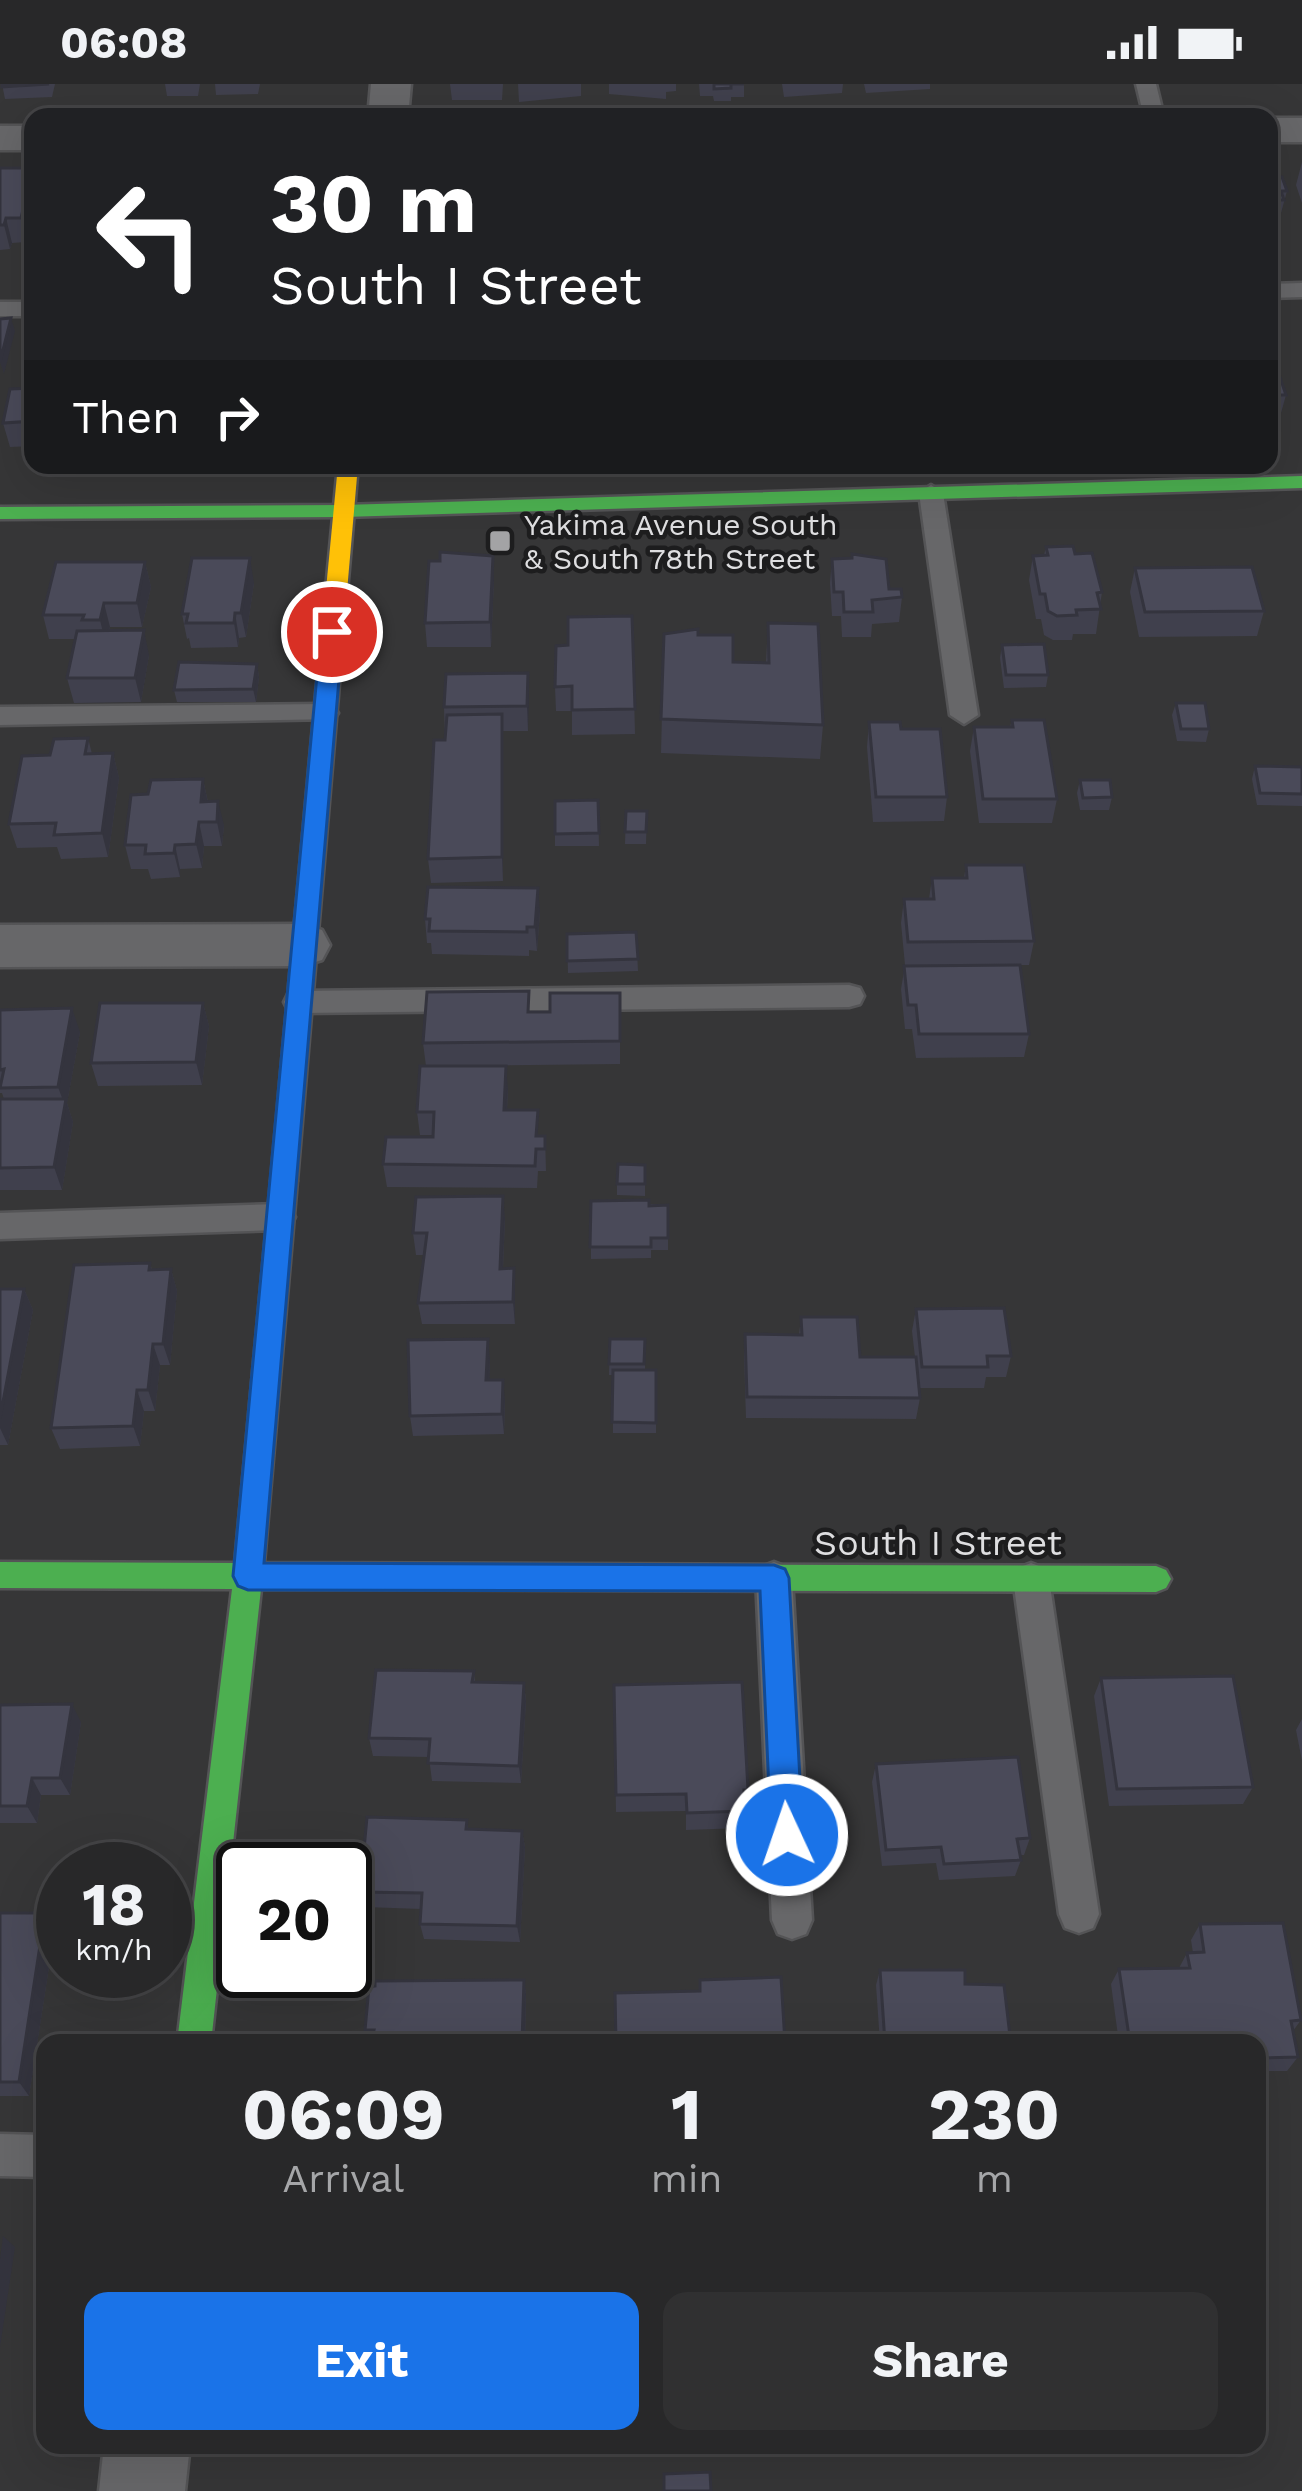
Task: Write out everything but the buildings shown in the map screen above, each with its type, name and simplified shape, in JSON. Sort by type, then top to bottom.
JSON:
[{"type":"street","points":[[195,2034],[248,1576],[347,474]]},
{"type":"street","points":[[0,513],[343,511],[1302,482]]},
{"type":"street","points":[[0,946],[302,945]]},
{"type":"street","name":"South I Street","points":[[0,1575],[1156,1579]]},
{"type":"street","points":[[142,2491],[146,2454]]},
{"type":"lane","points":[[931,493],[964,715]]},
{"type":"lane","points":[[0,716],[324,713]]},
{"type":"lane","points":[[298,1001],[849,996]]},
{"type":"lane","points":[[0,1226],[279,1216]]},
{"type":"lane","points":[[774,1578],[792,1920]]},
{"type":"lane","points":[[1031,1579],[1079,1914]]},
{"type":"lane","points":[[0,2155],[36,2156]]},
{"type":"traffic: fast","points":[[0,513],[343,511],[1302,482]]},
{"type":"traffic: fast","points":[[195,2034],[248,1576],[284,1181]]},
{"type":"traffic: fast","points":[[0,1575],[1156,1579]]},
{"type":"traffic: slow","points":[[329,672],[347,474]]},
{"type":"traffic: jam","points":[[284,1181],[329,672]]},
{"type":"place","name":"Yakima Avenue South & South 78th Street","points":[[500,541]]},
{"type":"route","points":[[332,632],[248,1576],[774,1578],[787,1835]]}]
